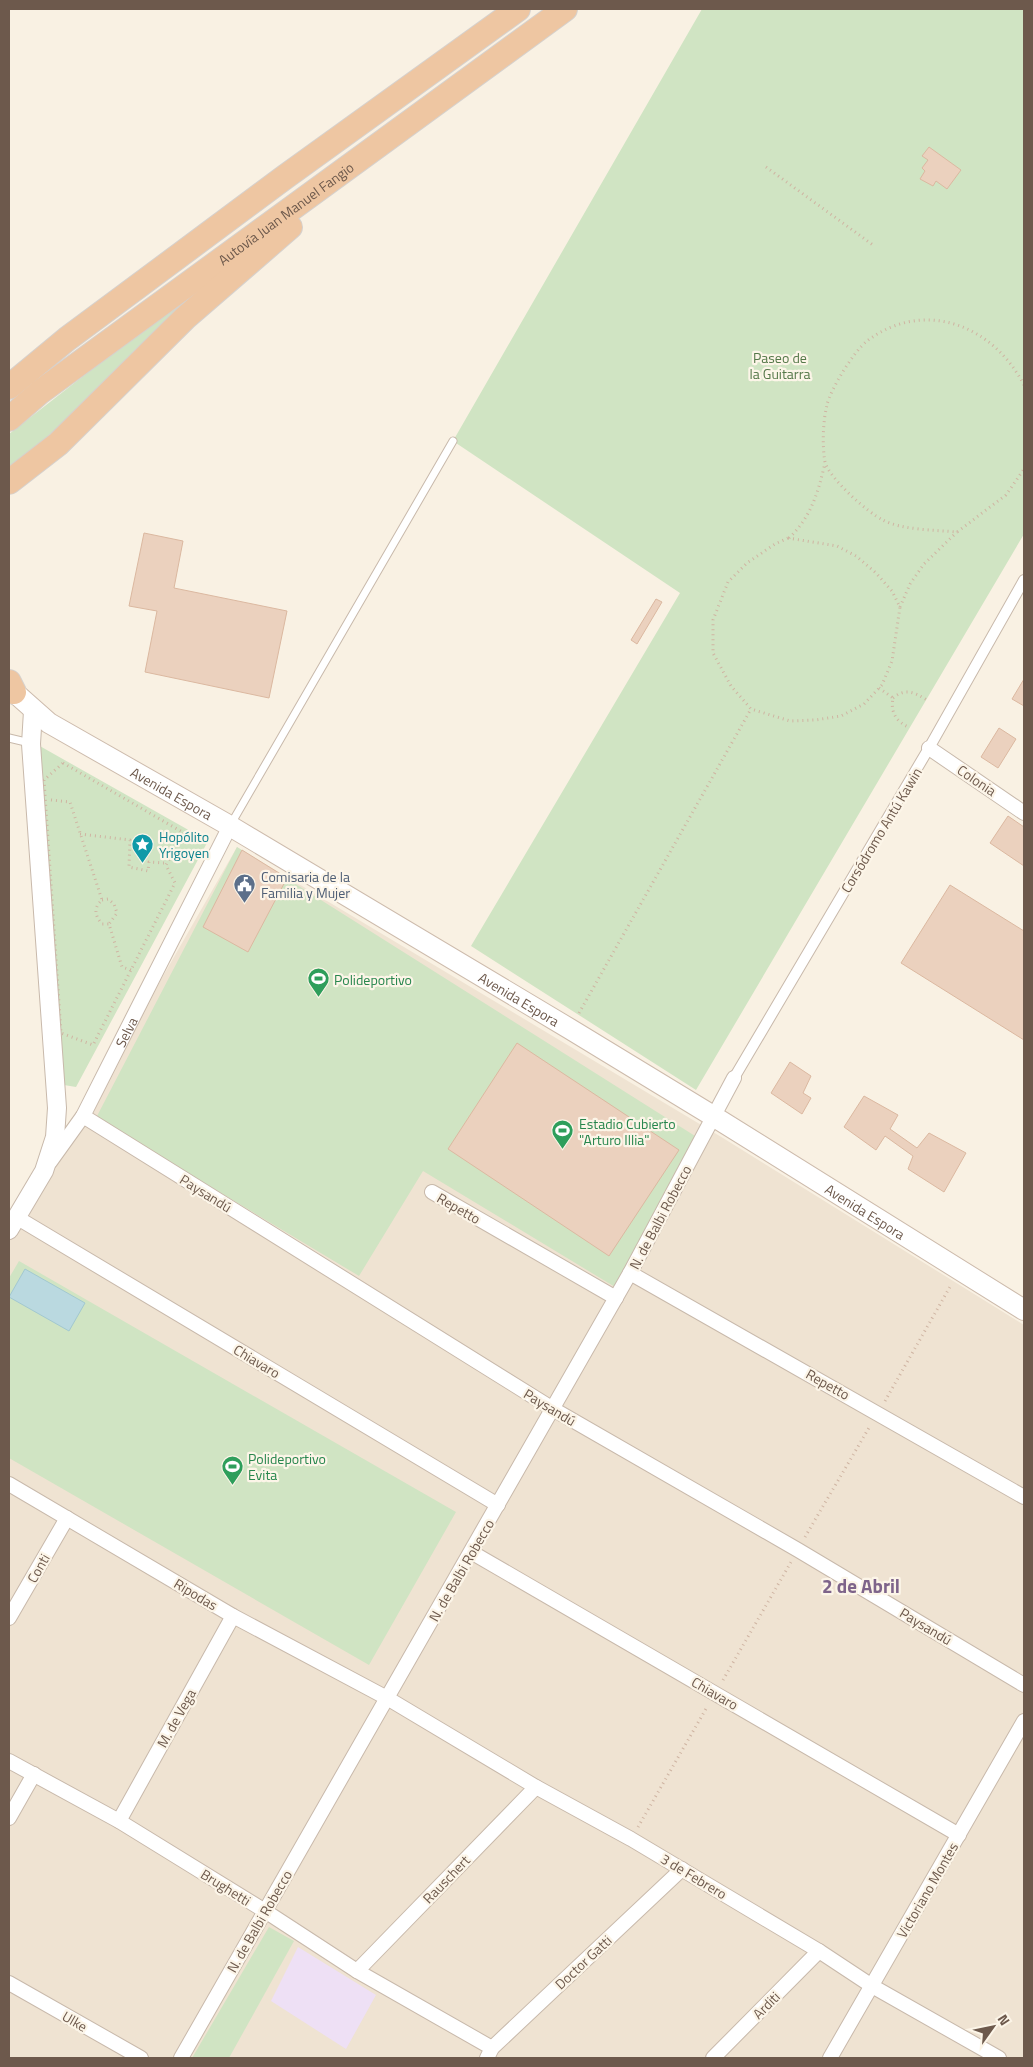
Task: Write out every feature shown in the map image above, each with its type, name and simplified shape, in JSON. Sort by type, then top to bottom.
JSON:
[{"type":"highway","name":"Autovía Juan Manuel Fangio","points":[[9,387],[90,322],[518,9]]},
{"type":"highway","name":"Autovía Juan Manuel Fangio","points":[[9,419],[40,392],[565,9]]},
{"type":"highway","points":[[9,482],[58,444],[185,318],[413,120]]},
{"type":"main road","name":"Avenida Espora","points":[[11,686],[49,724],[230,826],[570,1029],[1024,1310]]},
{"type":"street","name":"Corsódromo Antú Kawin","points":[[734,1078],[929,748],[1024,580]]},
{"type":"street","points":[[34,711],[31,744],[57,1108],[56,1137],[44,1171]]},
{"type":"street","name":"Colonia","points":[[929,748],[1024,812]]},
{"type":"street","name":"Selva","points":[[12,1224],[44,1171],[84,1116],[230,826]]},
{"type":"street","name":"N. de Balbi Robecco","points":[[181,2058],[616,1298],[734,1078]]},
{"type":"street","name":"Paysandú","points":[[84,1116],[552,1409],[806,1555],[1024,1684]]},
{"type":"street","name":"Repetto","points":[[432,1192],[616,1298]]},
{"type":"street","name":"Chiavaro","points":[[12,1224],[498,1506]]},
{"type":"street","name":"Repetto","points":[[630,1273],[1024,1497]]},
{"type":"street","name":"Ripodas","points":[[9,1484],[233,1616],[387,1698]]},
{"type":"street","name":"Conti","points":[[9,1618],[67,1518]]},
{"type":"street","name":"Chiavaro","points":[[471,1552],[959,1835]]},
{"type":"street","name":"M. de Vega","points":[[119,1821],[233,1616]]},
{"type":"street","name":"3 de Febrero","points":[[387,1698],[682,1869],[872,1986],[999,2058]]},
{"type":"street","name":"Victoriano Montes","points":[[830,2058],[1024,1721]]},
{"type":"street","name":"Brughetti","points":[[9,1761],[119,1821],[489,2053]]},
{"type":"street","points":[[9,1818],[34,1774]]},
{"type":"street","name":"Rauschert","points":[[356,1971],[536,1786]]},
{"type":"street","name":"Doctor Gatti","points":[[489,2053],[682,1869]]},
{"type":"street","name":"Arditi","points":[[713,2058],[819,1952]]},
{"type":"street","name":"Ulke","points":[[9,1983],[141,2058]]},
{"type":"lane","points":[[230,826],[453,441]]},
{"type":"lane","points":[[9,738],[31,744]]},
{"type":"path","points":[[766,167],[873,245]]},
{"type":"path","points":[[1024,385],[1016,370],[994,345],[964,326],[932,319],[895,325],[866,342],[843,371],[827,404],[824,440],[825,463],[818,493],[811,509],[801,526],[788,538],[774,544],[747,563],[728,582],[713,620],[713,653],[731,686],[751,709],[790,721],[841,716],[864,704],[879,688],[892,661],[900,607],[910,584],[924,564],[957,532],[1006,494],[1024,469]]},
{"type":"path","points":[[825,463],[838,482],[862,505],[884,521],[916,529],[957,532]]},
{"type":"path","points":[[788,538],[837,546],[856,556],[876,573],[892,591],[900,607]]},
{"type":"path","points":[[879,688],[893,698]]},
{"type":"path","points":[[910,728],[901,724],[893,715],[891,706],[893,698],[899,693],[907,691],[914,692],[926,700]]},
{"type":"path","points":[[570,1029],[751,709]]},
{"type":"path","points":[[63,764],[184,833],[166,865],[175,882],[131,970],[93,1045],[61,1033],[44,780],[63,764]]},
{"type":"path","points":[[45,800],[70,802],[102,900]]},
{"type":"path","points":[[80,834],[130,840],[129,867],[148,871],[149,862],[164,864]]},
{"type":"path","points":[[108,899],[114,904],[117,913],[109,924],[102,924],[97,918],[95,910],[97,904],[102,900],[108,899]]},
{"type":"path","points":[[109,924],[122,967],[131,970]]},
{"type":"shaded area","points":[[237,847],[723,1138],[1024,1325],[1024,2058],[9,2058],[9,1230],[83,1116]]},
{"type":"shaded area","points":[[298,1947],[376,1995],[346,2049],[271,2001]]},
{"type":"green space","name":"Paseo de la Guitarra","points":[[702,9],[1024,9],[1024,534],[696,1090],[471,946],[680,593],[453,441]]},
{"type":"green space","points":[[267,238],[93,397],[33,449],[9,467],[9,434],[132,338]]},
{"type":"green space","points":[[38,745],[208,841],[76,1087],[64,1085]]},
{"type":"green space","name":"Polideportivo","points":[[237,847],[703,1141],[615,1287],[423,1171],[359,1276],[96,1118]]},
{"type":"green space","name":"Polideportivo Evita","points":[[19,1261],[456,1512],[369,1665],[9,1458],[9,1278]]},
{"type":"green space","points":[[269,1927],[294,1941],[229,2058],[192,2058]]},
{"type":"water","points":[[25,1269],[85,1303],[69,1331],[9,1297]]},
{"type":"building","points":[[929,147],[961,170],[947,189],[936,181],[933,186],[920,179],[925,171],[922,168],[928,160],[922,156]]},
{"type":"building","points":[[144,533],[183,541],[174,588],[287,611],[269,698],[145,672],[157,611],[129,606]]},
{"type":"building","points":[[656,599],[662,602],[637,644],[631,640]]},
{"type":"building","points":[[1024,679],[1024,706],[1012,699]]},
{"type":"building","points":[[999,728],[1016,739],[998,768],[981,757]]},
{"type":"building","points":[[1008,816],[1024,827],[1024,866],[990,843]]},
{"type":"building","name":"Comisaria de la Familia y Mujer","points":[[242,850],[287,878],[248,952],[203,927]]},
{"type":"building","points":[[950,885],[1024,931],[1024,1040],[901,963]]},
{"type":"building","name":"Estadio Cubierto \"Arturo Illia\"","points":[[517,1043],[679,1150],[609,1256],[448,1149]]},
{"type":"building","points":[[790,1062],[811,1076],[803,1093],[811,1098],[802,1114],[771,1093]]},
{"type":"building","points":[[864,1096],[898,1115],[890,1129],[917,1148],[929,1133],[966,1153],[944,1192],[908,1169],[913,1156],[885,1136],[876,1150],[844,1127]]},
{"type":"place","name":"Hopólito Yrigoyen","points":[[143,863]]},
{"type":"place","name":"Comisaria de la Familia y Mujer","points":[[245,903]]},
{"type":"place","name":"Polideportivo","points":[[318,998]]},
{"type":"place","name":"Estadio Cubierto \"Arturo Illia\"","points":[[563,1150]]},
{"type":"place","name":"Polideportivo Evita","points":[[232,1485]]},
{"type":"district","name":"2 de Abril","points":[[861,1585]]}]
